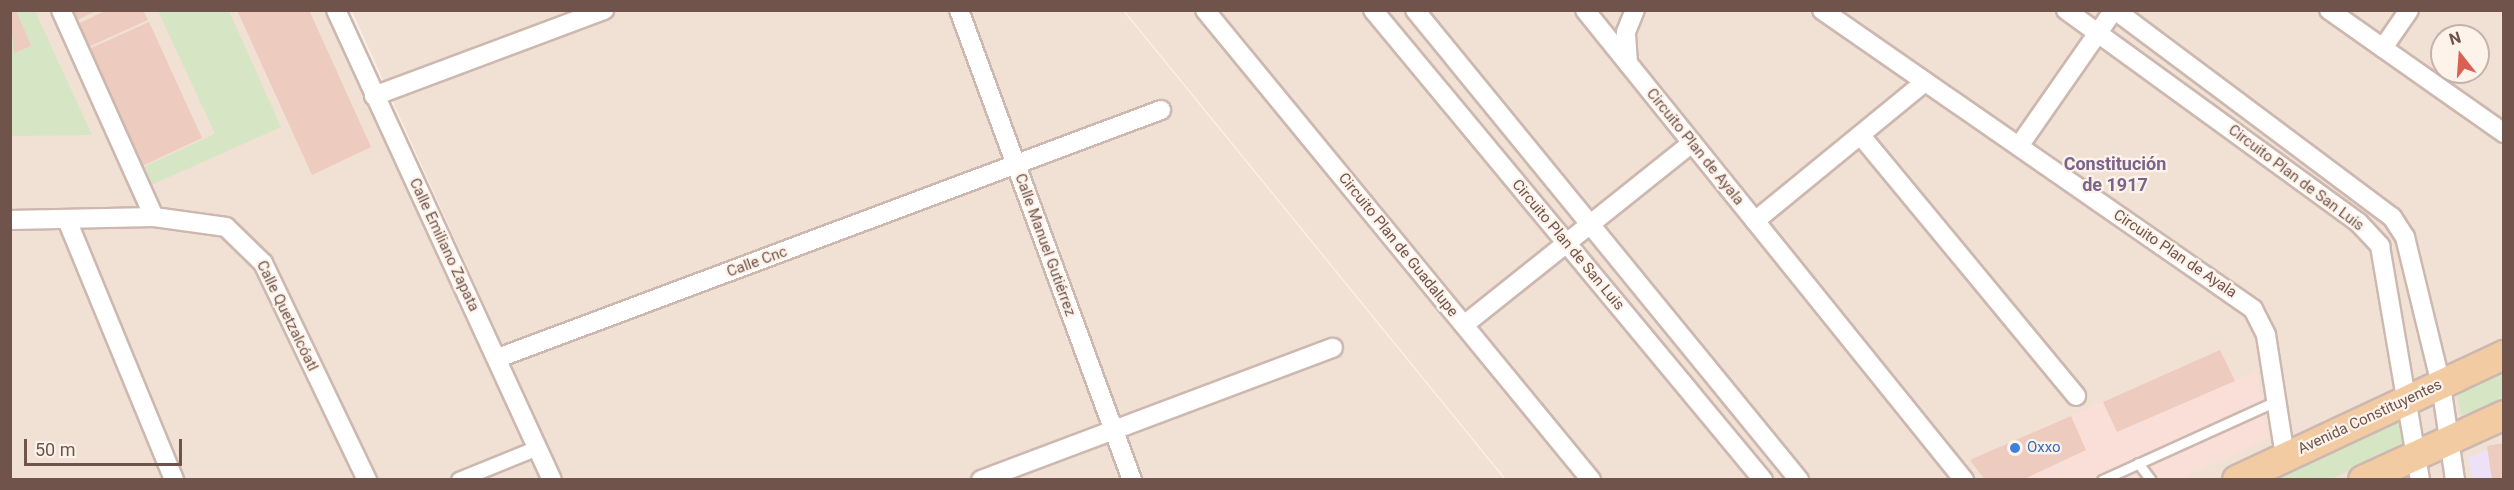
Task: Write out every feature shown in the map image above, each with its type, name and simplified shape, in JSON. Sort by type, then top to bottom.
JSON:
[{"type":"main road","name":"Avenida Constituyentes","points":[[2237,480],[2504,356]]},
{"type":"main road","points":[[2363,480],[2418,467],[2448,440],[2504,415]]},
{"type":"street","points":[[61,10],[154,217]]},
{"type":"street","name":"Calle Emiliano Zapata","points":[[336,10],[374,96],[498,358],[552,480]]},
{"type":"street","points":[[374,96],[604,10]]},
{"type":"street","name":"Calle Manuel Gutiérrez","points":[[959,10],[1132,480]]},
{"type":"street","name":"Circuito Plan de Guadalupe","points":[[1205,10],[1591,480]]},
{"type":"street","name":"Circuito Plan de San Luis","points":[[1373,10],[1763,480]]},
{"type":"street","name":"Circuito Plan de San Luis","points":[[1415,10],[1798,480]]},
{"type":"street","name":"Circuito Plan de Ayala","points":[[1585,10],[1964,480]]},
{"type":"street","points":[[1628,64],[1626,32],[1635,10]]},
{"type":"street","name":"Circuito Plan de Ayala","points":[[1822,10],[2253,309],[2266,334],[2285,457]]},
{"type":"street","name":"Circuito Plan de San Luis","points":[[2066,10],[2358,222],[2380,246],[2390,284],[2418,467]]},
{"type":"street","points":[[2019,146],[2115,10]]},
{"type":"street","name":"Circuito Plan de San Luis","points":[[2115,10],[2372,200],[2405,237],[2441,385],[2455,480]]},
{"type":"street","points":[[2329,10],[2504,133]]},
{"type":"street","points":[[2383,48],[2409,10]]},
{"type":"street","points":[[1755,221],[1862,137],[1925,82]]},
{"type":"street","name":"Calle Cnc","points":[[498,358],[1161,110]]},
{"type":"street","points":[[1862,137],[2076,396]]},
{"type":"street","points":[[1464,326],[1692,143]]},
{"type":"street","name":"Calle Quetzalcóatl","points":[[10,220],[154,217],[226,227],[250,245],[367,480]]},
{"type":"street","points":[[67,220],[174,480]]},
{"type":"street","points":[[2390,284],[2413,277]]},
{"type":"street","points":[[981,480],[1333,348]]},
{"type":"street","points":[[459,480],[538,448]]},
{"type":"lane","points":[[2102,480],[2276,401]]},
{"type":"lane","points":[[2138,463],[2151,480]]},
{"type":"shaded area","points":[[10,11],[335,11],[549,479],[11,479]]},
{"type":"shaded area","points":[[352,11],[1123,11],[1504,479],[563,479]]},
{"type":"shaded area","points":[[1125,11],[2503,11],[2503,479],[1506,479]]},
{"type":"shaded area","points":[[2220,350],[2235,381],[2257,371],[2268,439],[2179,479],[1985,479],[1970,460]]},
{"type":"shaded area","points":[[2503,442],[2503,479],[2472,479],[2468,458]]},
{"type":"green space","points":[[10,11],[35,11],[92,135],[11,136]]},
{"type":"green space","points":[[158,11],[229,11],[281,127],[149,186],[139,169],[215,134]]},
{"type":"green space","points":[[2503,370],[2503,401],[2461,415],[2457,396],[2463,389]]},
{"type":"green space","points":[[2394,420],[2401,424],[2404,440],[2399,448],[2331,479],[2266,480]]},
{"type":"building","points":[[10,10],[16,10],[31,46],[14,53]]},
{"type":"building","points":[[70,10],[98,10],[75,21]]},
{"type":"building","points":[[107,10],[143,10],[148,20],[88,47],[78,24]]},
{"type":"building","points":[[237,10],[309,10],[371,147],[312,175]]},
{"type":"building","points":[[149,22],[202,138],[142,166],[89,49]]},
{"type":"building","points":[[2220,350],[2235,381],[2117,432],[2103,402]]},
{"type":"building","points":[[2071,416],[2086,450],[2022,480],[1985,480],[1970,460]]},
{"type":"building","points":[[2504,443],[2504,480],[2492,480],[2487,446]]},
{"type":"place","name":"Oxxo","points":[[2015,448]]},
{"type":"district","name":"Constitución de 1917","points":[[2115,175]]}]
